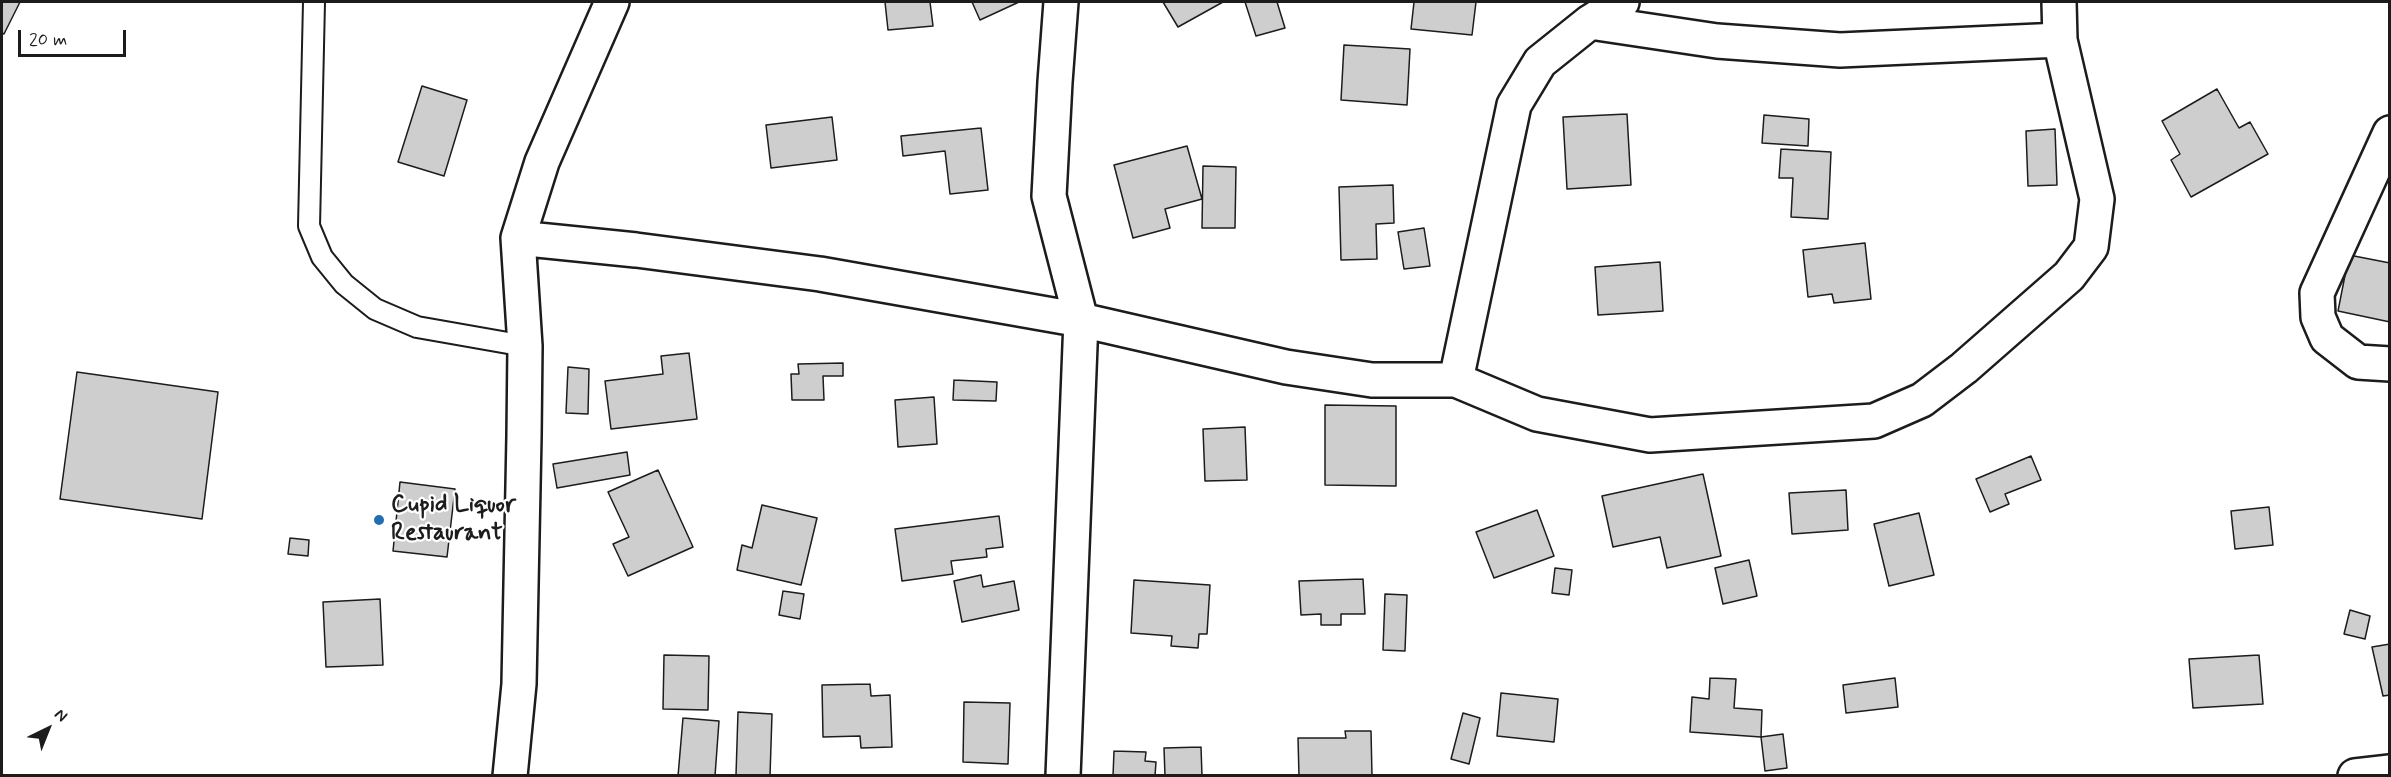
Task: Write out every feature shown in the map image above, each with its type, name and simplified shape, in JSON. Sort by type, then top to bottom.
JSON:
[{"type":"street","points":[[510,776],[519,684],[525,346],[518,238],[542,162],[586,56],[612,2]]},
{"type":"street","points":[[1061,2],[1049,196],[1081,320],[1063,776]]},
{"type":"street","points":[[1455,380],[1514,105],[1540,62],[1590,22],[1620,2]]},
{"type":"street","points":[[518,238],[636,249],[820,274],[1081,320],[1286,367],[1372,380],[1455,380],[1537,414],[1650,435],[1874,421],[1922,400],[1964,368],[2069,276],[2091,246],[2097,199],[2060,40],[2059,2]]},
{"type":"street","points":[[1590,22],[1717,41],[1840,50],[2060,40]]},
{"type":"street","points":[[2390,133],[2317,293],[2318,317],[2327,338],[2358,362],[2390,364]]},
{"type":"street","points":[[2355,776],[2390,772]]},
{"type":"lane","points":[[314,2],[309,226],[322,257],[344,284],[375,309],[417,327],[525,346]]},
{"type":"building","points":[[2,2],[20,2],[4,34],[2,33]]},
{"type":"building","points":[[885,2],[930,2],[933,26],[888,30]]},
{"type":"building","points":[[972,2],[1019,2],[980,20]]},
{"type":"building","points":[[1163,2],[1223,2],[1178,27]]},
{"type":"building","points":[[1245,2],[1277,2],[1285,28],[1256,36]]},
{"type":"building","points":[[1414,2],[1476,2],[1472,35],[1411,29]]},
{"type":"building","points":[[1344,45],[1410,49],[1407,105],[1341,100]]},
{"type":"building","points":[[422,86],[467,100],[444,176],[398,162]]},
{"type":"building","points":[[2217,89],[2239,128],[2250,122],[2268,154],[2191,197],[2171,160],[2180,154],[2162,121]]},
{"type":"building","points":[[1627,114],[1631,185],[1567,189],[1563,117]]},
{"type":"building","points":[[1764,115],[1809,119],[1808,146],[1762,143]]},
{"type":"building","points":[[832,117],[837,160],[771,168],[766,125]]},
{"type":"building","points":[[981,128],[988,190],[950,194],[945,151],[903,156],[901,136]]},
{"type":"building","points":[[2055,129],[2057,185],[2028,186],[2026,131]]},
{"type":"building","points":[[1187,146],[1202,199],[1165,209],[1170,228],[1133,238],[1114,165]]},
{"type":"building","points":[[1781,149],[1831,152],[1828,219],[1791,217],[1793,178],[1779,178]]},
{"type":"building","points":[[1203,166],[1236,167],[1235,228],[1202,228]]},
{"type":"building","points":[[1393,185],[1394,223],[1376,224],[1377,259],[1341,260],[1339,187]]},
{"type":"building","points":[[1424,228],[1430,266],[1404,269],[1398,232]]},
{"type":"building","points":[[1865,243],[1871,299],[1834,303],[1832,294],[1808,297],[1803,250]]},
{"type":"building","points":[[2349,255],[2390,263],[2390,322],[2338,311]]},
{"type":"building","points":[[1660,262],[1663,311],[1598,315],[1595,267]]},
{"type":"building","points":[[689,353],[697,419],[611,429],[605,381],[663,374],[661,356]]},
{"type":"building","points":[[843,363],[843,376],[823,376],[824,400],[792,400],[791,374],[799,374],[798,364]]},
{"type":"building","points":[[568,367],[589,369],[588,414],[566,413]]},
{"type":"building","points":[[77,372],[218,392],[202,519],[60,499]]},
{"type":"building","points":[[954,380],[997,382],[996,401],[953,400]]},
{"type":"building","points":[[934,397],[937,444],[898,447],[895,400]]},
{"type":"building","points":[[1325,405],[1396,406],[1396,486],[1325,485]]},
{"type":"building","points":[[1245,427],[1247,480],[1205,481],[1203,429]]},
{"type":"building","points":[[627,452],[630,475],[557,488],[553,464]]},
{"type":"building","points":[[2031,456],[2041,480],[2005,494],[2009,504],[1990,512],[1976,479]]},
{"type":"building","points":[[658,470],[693,547],[628,576],[613,544],[629,537],[608,492]]},
{"type":"building","points":[[1703,474],[1721,556],[1667,568],[1660,537],[1613,547],[1602,496]]},
{"type":"building","points":[[400,482],[455,489],[447,557],[393,551]]},
{"type":"building","points":[[1846,490],[1848,530],[1792,534],[1789,493]]},
{"type":"building","points":[[762,505],[817,518],[801,585],[737,570],[742,545],[752,548]]},
{"type":"building","points":[[2269,507],[2273,545],[2235,549],[2231,511]]},
{"type":"building","points":[[1537,510],[1554,556],[1494,578],[1476,532]]},
{"type":"building","points":[[1919,513],[1934,575],[1889,586],[1874,524]]},
{"type":"building","points":[[999,516],[1003,547],[986,549],[987,557],[951,561],[953,574],[902,581],[895,529]]},
{"type":"building","points":[[290,538],[309,540],[308,556],[288,554]]},
{"type":"building","points":[[1749,560],[1757,596],[1723,604],[1715,568]]},
{"type":"building","points":[[1555,568],[1572,570],[1569,595],[1552,593]]},
{"type":"building","points":[[981,575],[983,587],[1014,581],[1019,610],[962,622],[954,581]]},
{"type":"building","points":[[1363,579],[1365,614],[1341,614],[1341,625],[1321,625],[1321,614],[1301,615],[1299,581]]},
{"type":"building","points":[[1134,580],[1210,585],[1207,634],[1199,634],[1198,648],[1171,646],[1172,636],[1131,633]]},
{"type":"building","points":[[783,591],[804,594],[800,619],[779,615]]},
{"type":"building","points":[[1385,594],[1407,595],[1405,651],[1383,650]]},
{"type":"building","points":[[380,599],[383,665],[326,667],[323,602]]},
{"type":"building","points":[[2350,610],[2370,616],[2365,639],[2344,634]]},
{"type":"building","points":[[2390,644],[2390,695],[2383,696],[2372,647]]},
{"type":"building","points":[[664,655],[709,656],[708,710],[663,709]]},
{"type":"building","points":[[2259,655],[2263,704],[2193,708],[2189,659]]},
{"type":"building","points":[[1710,678],[1736,679],[1734,708],[1762,710],[1761,737],[1690,732],[1692,697],[1709,699]]},
{"type":"building","points":[[1895,678],[1898,707],[1846,713],[1843,685]]},
{"type":"building","points":[[870,684],[871,696],[890,695],[892,747],[861,748],[860,736],[823,737],[822,685]]},
{"type":"building","points":[[1501,693],[1558,699],[1554,742],[1497,736]]},
{"type":"building","points":[[964,702],[1010,703],[1008,764],[963,762]]},
{"type":"building","points":[[738,712],[772,714],[770,776],[736,775]]},
{"type":"building","points":[[1463,713],[1480,718],[1469,764],[1451,759]]},
{"type":"building","points":[[683,718],[719,721],[715,776],[678,776]]},
{"type":"building","points":[[1345,731],[1371,731],[1372,776],[1299,776],[1298,738],[1346,738]]},
{"type":"building","points":[[1783,734],[1787,768],[1765,771],[1761,737]]},
{"type":"building","points":[[1201,747],[1202,776],[1165,776],[1164,748]]},
{"type":"building","points":[[1114,751],[1146,752],[1145,761],[1156,762],[1155,776],[1113,776]]},
{"type":"place","name":"Cupid Liquor Restaurant","points":[[379,520]]}]
